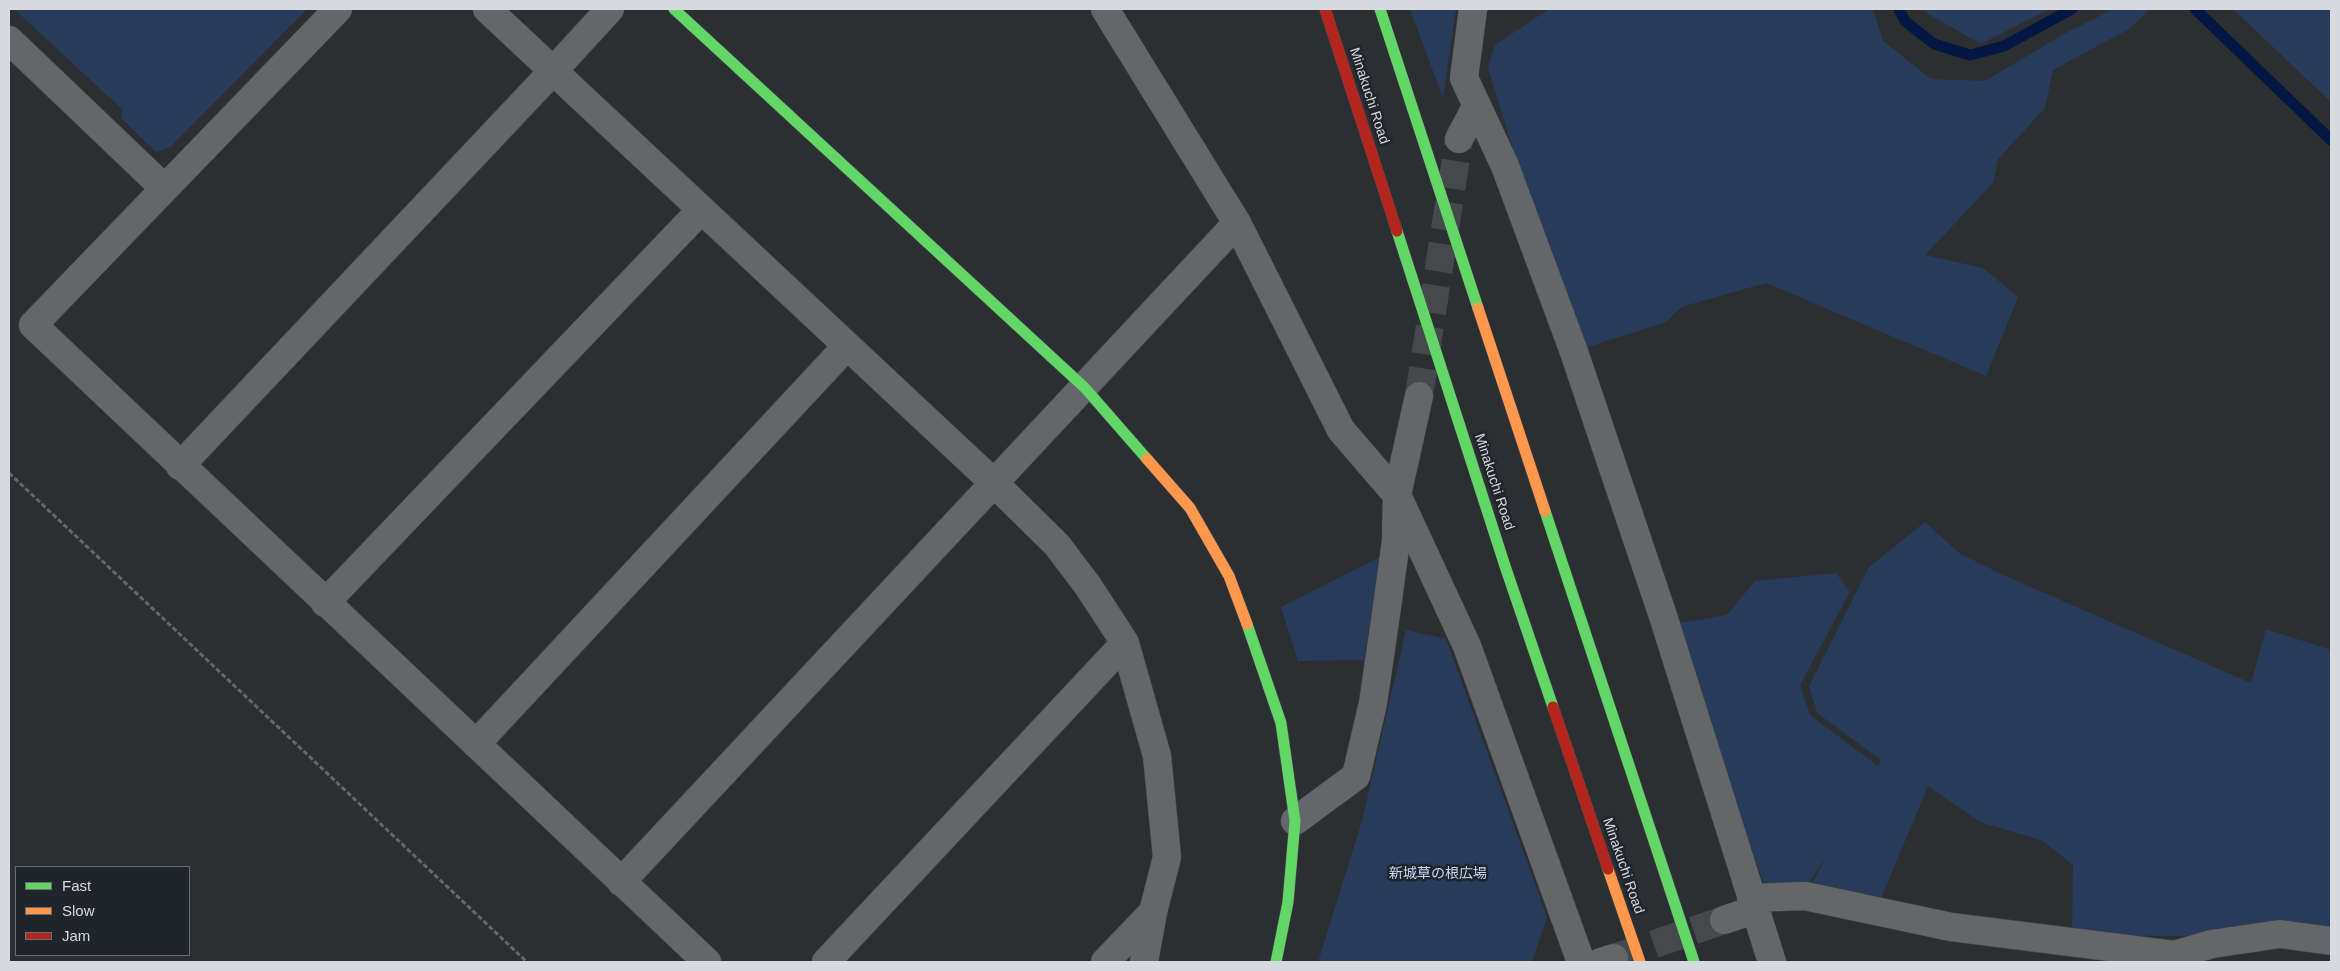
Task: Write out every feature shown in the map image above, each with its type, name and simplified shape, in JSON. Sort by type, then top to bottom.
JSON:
[{"type":"main road","points":[[674,9],[1085,388],[1190,508],[1229,576],[1256,647],[1281,723],[1295,821],[1288,902],[1276,962]]},
{"type":"main road","name":"Minakuchi Road","points":[[1325,9],[1505,566],[1618,961]]},
{"type":"main road","points":[[1380,9],[1694,962]]},
{"type":"street","points":[[338,9],[33,325],[180,466],[707,962]]},
{"type":"street","points":[[487,9],[994,482],[1057,545],[1088,586],[1126,643],[1157,756],[1167,857],[1153,912],[1144,962]]},
{"type":"street","points":[[180,466],[610,9]]},
{"type":"street","points":[[1106,9],[1237,223],[1341,430],[1397,495],[1466,646],[1581,962]]},
{"type":"street","points":[[1473,9],[1464,78],[1505,166],[1574,352],[1664,619],[1772,962]]},
{"type":"street","points":[[9,40],[164,188]]},
{"type":"street","points":[[1459,139],[1476,107]]},
{"type":"street","points":[[325,603],[701,210]]},
{"type":"street","points":[[622,882],[1237,223]]},
{"type":"street","points":[[476,744],[847,346]]},
{"type":"street","points":[[1295,821],[1356,776],[1373,702],[1386,614],[1396,541],[1397,495],[1419,396]]},
{"type":"street","points":[[826,962],[1126,643]]},
{"type":"street","points":[[1724,920],[1753,904],[1806,896],[1951,927],[2174,955],[2212,944],[2280,934],[2331,941]]},
{"type":"street","points":[[1105,962],[1153,912]]},
{"type":"path","points":[[9,473],[527,962]]},
{"type":"green space","points":[[14,9],[307,9],[170,147],[156,152],[121,118],[123,110]]},
{"type":"green space","points":[[1410,9],[1456,9],[1443,98]]},
{"type":"green space","points":[[1549,9],[1873,9],[1883,41],[1931,79],[1985,81],[2064,34],[2113,9],[2150,9],[2129,29],[2053,70],[2045,108],[1998,159],[1993,183],[1925,255],[1983,268],[2018,297],[1986,376],[1766,283],[1681,307],[1666,322],[1585,348],[1566,321],[1488,68],[1495,45]]},
{"type":"green space","points":[[1922,9],[2050,9],[1981,44]]},
{"type":"green space","points":[[2233,9],[2331,9],[2331,102]]},
{"type":"green space","points":[[1925,522],[1959,553],[2003,575],[2251,683],[2266,629],[2331,650],[2331,935],[2290,925],[2183,936],[2072,935],[2073,865],[2043,841],[1980,822],[1928,786],[1877,908],[1808,891],[1826,857],[1802,893],[1766,890],[1674,624],[1727,615],[1755,581],[1836,573],[1850,592],[1800,685],[1810,715],[1878,766],[1881,760],[1817,713],[1809,686],[1869,567]]},
{"type":"green space","points":[[1380,557],[1364,660],[1298,661],[1281,607]]},
{"type":"green space","name":"新城草の根広場","points":[[1406,630],[1446,639],[1547,917],[1532,962],[1318,962],[1362,821]]},
{"type":"waterway","points":[[1899,9],[1905,21],[1934,44],[1970,55],[2004,46],[2072,9]]},
{"type":"waterway","points":[[2195,9],[2331,140]]},
{"type":"tunnel","points":[[1419,396],[1459,139]]},
{"type":"tunnel","points":[[1614,958],[1724,920]]},
{"type":"traffic: fast","points":[[674,9],[1085,388],[1147,459]]},
{"type":"traffic: fast","points":[[1380,9],[1478,308]]},
{"type":"traffic: fast","points":[[1397,231],[1505,566],[1553,707]]},
{"type":"traffic: fast","points":[[1545,511],[1694,962]]},
{"type":"traffic: fast","points":[[1247,624],[1281,723],[1295,821],[1288,902],[1276,962]]},
{"type":"traffic: slow","points":[[1478,308],[1545,511]]},
{"type":"traffic: slow","points":[[1147,459],[1190,508],[1229,576],[1247,624]]},
{"type":"traffic: slow","points":[[1608,869],[1640,962]]},
{"type":"traffic: jam","points":[[1325,9],[1397,231]]},
{"type":"traffic: jam","points":[[1553,707],[1608,869]]}]
